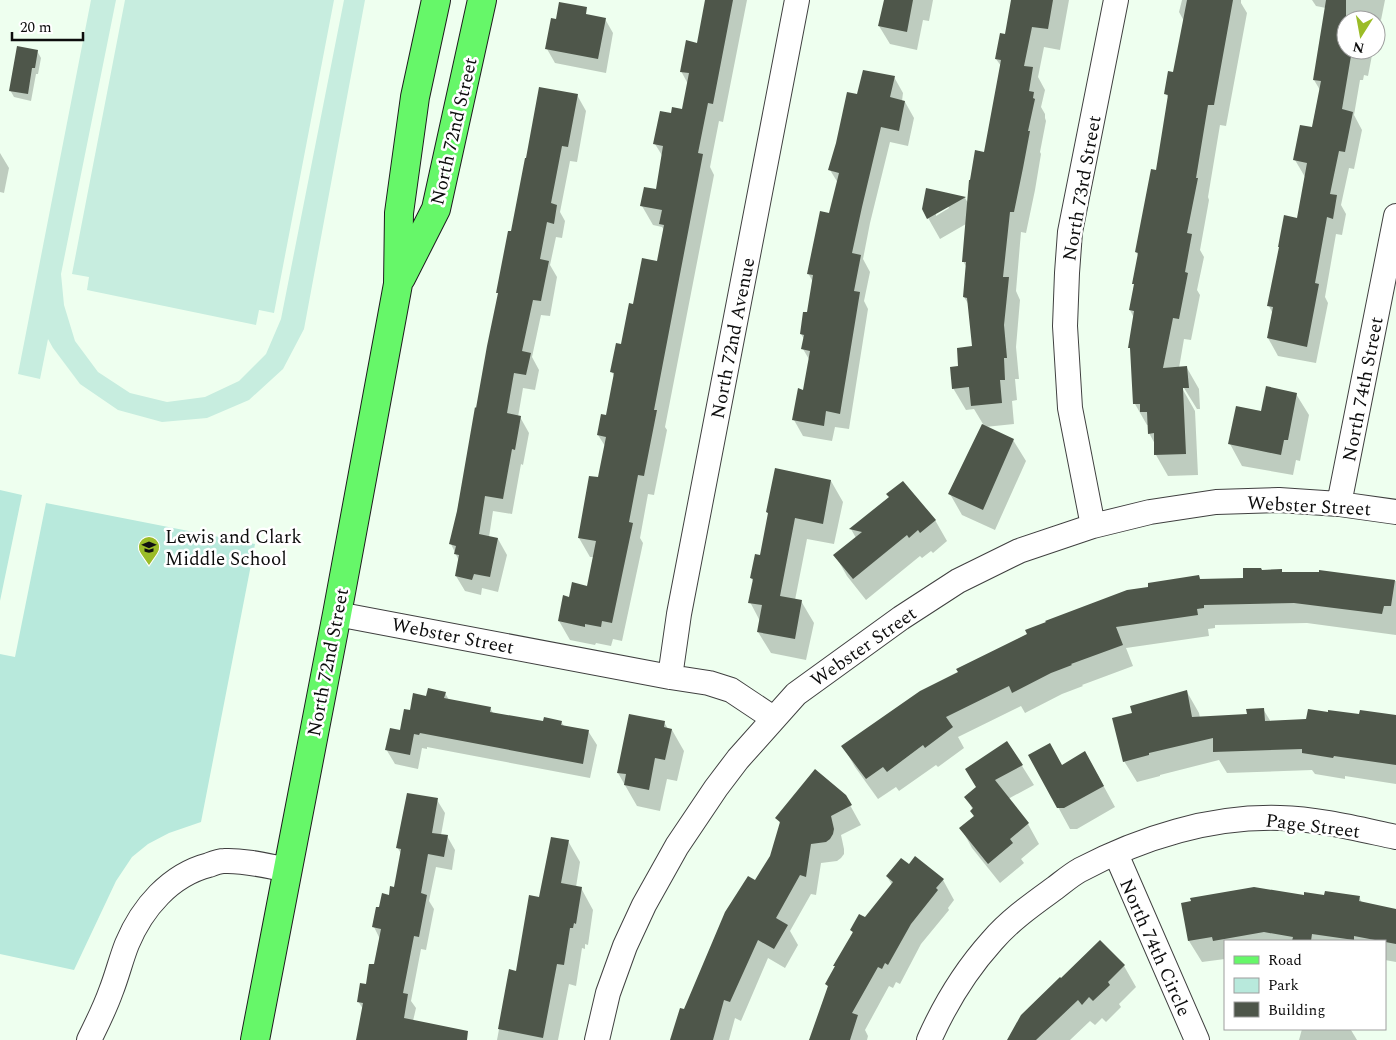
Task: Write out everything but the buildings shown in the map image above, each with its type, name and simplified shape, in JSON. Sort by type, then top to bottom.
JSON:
[{"type":"main road","name":"North 72nd Street","points":[[255,1040],[398,284],[399,213],[415,97],[436,0]]},
{"type":"main road","name":"North 72nd Street","points":[[398,284],[436,210],[482,0]]},
{"type":"street","name":"North 72nd Avenue","points":[[670,677],[679,614],[798,0]]},
{"type":"street","name":"North 73rd Street","points":[[1093,526],[1070,408],[1065,326],[1067,273],[1070,232],[1116,0]]},
{"type":"street","name":"North 74th Street","points":[[1339,504],[1396,216]]},
{"type":"street","name":"Webster Street","points":[[337,614],[709,683],[731,690],[773,718],[796,694],[901,618],[958,581],[1019,551],[1093,526],[1150,512],[1216,502],[1279,500],[1339,504],[1396,512]]},
{"type":"street","points":[[597,1040],[608,993],[625,946],[644,905],[677,846],[716,788],[773,718]]},
{"type":"street","name":"Page Street","points":[[1116,854],[1149,840],[1199,826],[1240,819],[1280,818],[1325,823],[1396,836]]},
{"type":"street","points":[[929,1040],[940,1016],[963,977],[992,941],[1008,925],[1029,906],[1079,871],[1116,854]]},
{"type":"street","name":"North 74th Circle","points":[[1116,854],[1197,1040]]},
{"type":"street","points":[[89,1040],[111,992],[127,944],[153,901],[168,886],[183,875],[222,861],[244,861],[288,870]]},
{"type":"green space","points":[[91,0],[116,0],[61,274],[64,305],[75,341],[98,372],[130,393],[167,402],[205,397],[239,381],[266,354],[281,319],[344,0],[365,0],[304,329],[283,369],[249,400],[207,418],[162,422],[118,410],[80,384],[48,339],[40,379],[18,374]]},
{"type":"green space","points":[[125,0],[334,0],[274,313],[259,310],[256,325],[87,290],[89,277],[72,274]]},
{"type":"green space","points":[[0,490],[22,495],[0,601]]},
{"type":"green space","points":[[46,503],[255,544],[201,822],[169,833],[148,844],[132,857],[116,881],[74,970],[0,954],[0,654],[15,657]]},
{"type":"place","name":"Lewis and Clark Middle School","points":[[149,566]]}]
